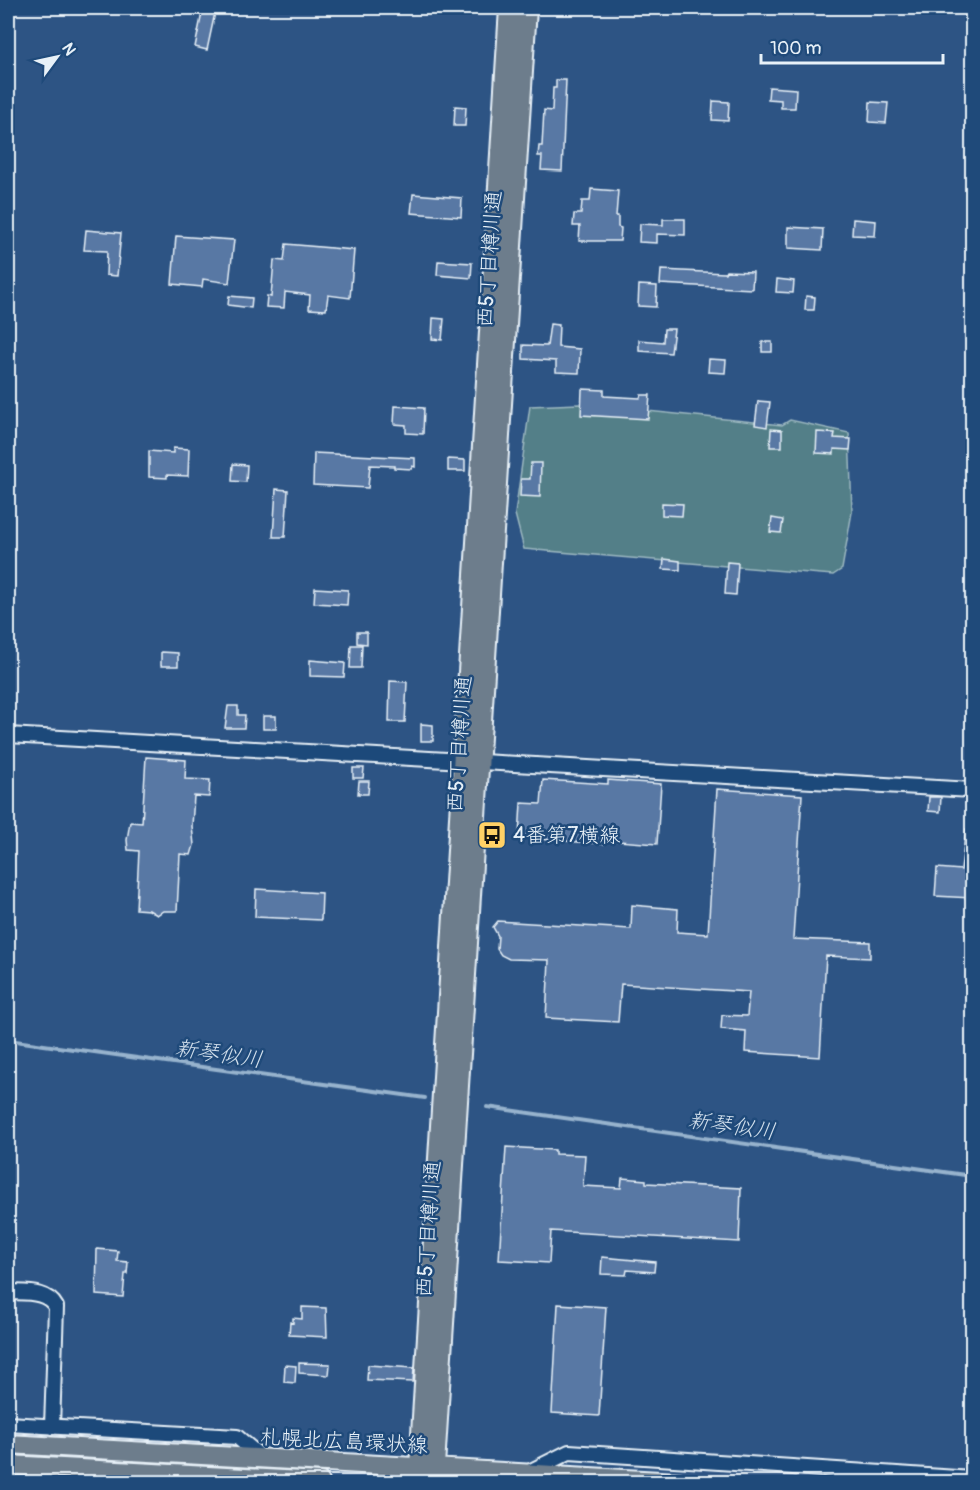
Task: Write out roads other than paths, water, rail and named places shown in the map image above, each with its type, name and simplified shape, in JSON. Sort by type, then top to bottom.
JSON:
[{"type":"main road","name":"西5丁目樽川通","points":[[472,761],[509,8]]},
{"type":"main road","name":"西5丁目樽川通","points":[[426,1476],[472,761],[526,8]]},
{"type":"main road","name":"札幌北広島環状線","points":[[8,1444],[263,1459],[426,1476],[525,1474],[678,1482]]},
{"type":"main road","name":"札幌北広島環状線","points":[[8,1465],[320,1482]]},
{"type":"street","points":[[8,735],[972,790]]},
{"type":"street","points":[[8,1292],[43,1295],[51,1299],[56,1307],[52,1426]]},
{"type":"street","points":[[8,1424],[237,1437],[263,1459]]},
{"type":"street","points":[[525,1474],[569,1452],[972,1479]]},
{"type":"waterway","name":"新琴似川","points":[[8,1040],[425,1098]]},
{"type":"waterway","name":"新琴似川","points":[[487,1107],[972,1176]]},
{"type":"place","name":"4番第7横線","points":[[492,835]]}]
